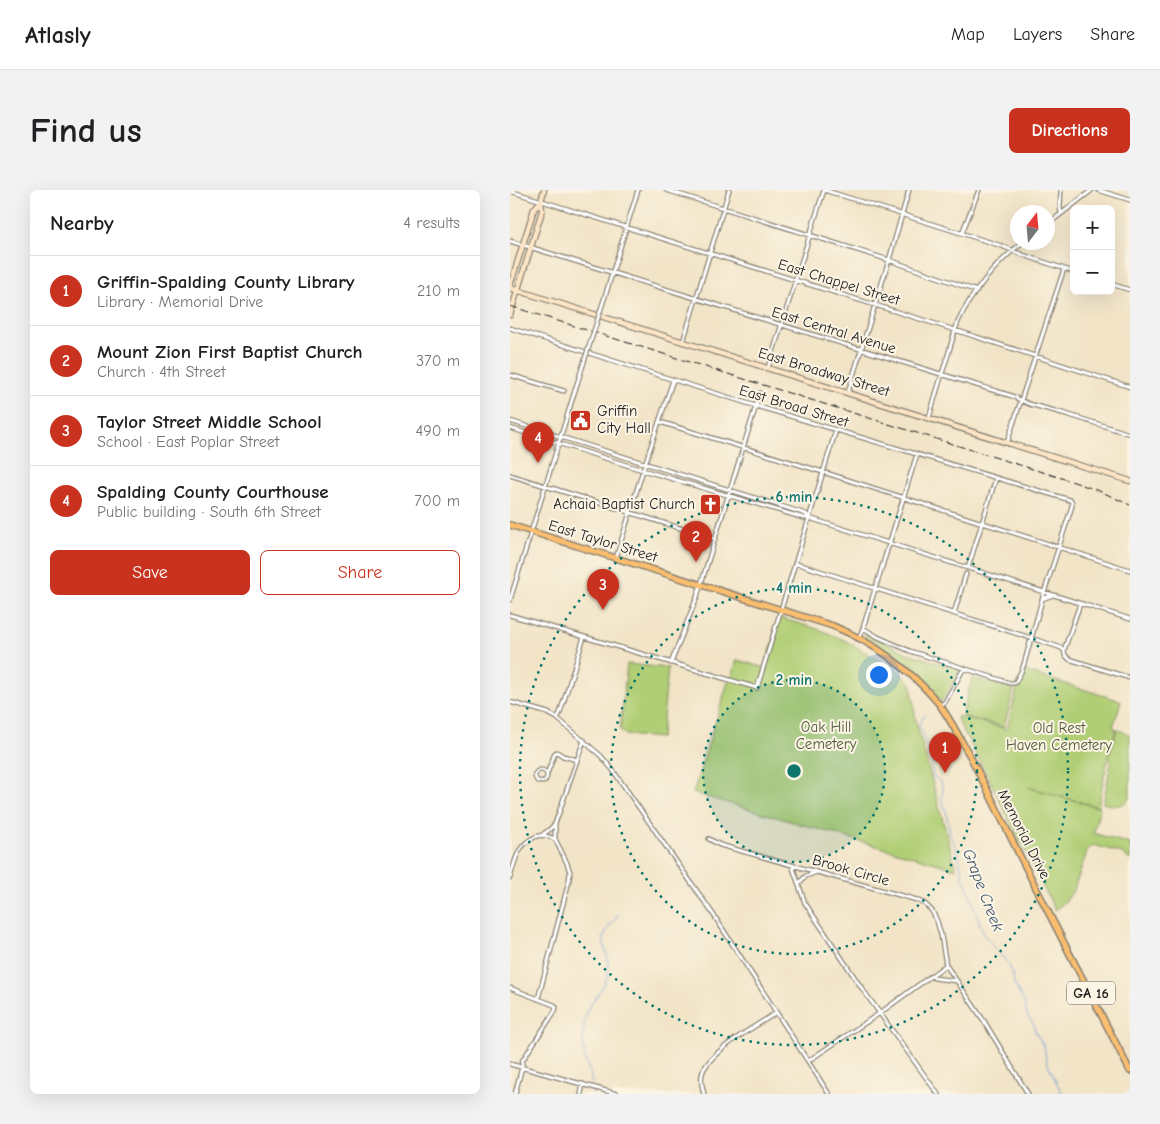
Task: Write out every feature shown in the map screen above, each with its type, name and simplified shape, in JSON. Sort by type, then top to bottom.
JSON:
[{"type":"main road","points":[[510,315],[542,211],[541,201],[544,190]]},
{"type":"main road","points":[[510,287],[534,209],[541,201]]},
{"type":"main road","name":"East Broadway Street","points":[[510,287],[1130,481]]},
{"type":"main road","name":"East Taylor Street","points":[[510,525],[833,626],[859,638]]},
{"type":"main road","name":"Memorial Drive","points":[[859,638],[884,653],[903,668],[918,681],[940,706],[982,779],[1130,1071]]},
{"type":"street","points":[[510,600],[638,190]]},
{"type":"street","points":[[666,190],[890,260],[977,290]]},
{"type":"street","points":[[683,342],[730,190]]},
{"type":"street","points":[[768,368],[824,190],[1010,249]]},
{"type":"street","points":[[848,392],[890,260],[909,190]]},
{"type":"street","points":[[962,233],[979,190]]},
{"type":"street","points":[[1061,190],[1061,213]]},
{"type":"street","points":[[1055,218],[1092,190]]},
{"type":"street","points":[[1098,190],[1130,200]]},
{"type":"street","name":"East Chappel Street","points":[[510,191],[1130,386]]},
{"type":"street","points":[[1060,204],[1062,207],[1068,208]]},
{"type":"street","name":"East Central Avenue","points":[[510,242],[1130,434]]},
{"type":"street","points":[[929,418],[955,330],[965,308],[1000,262],[1012,250],[1070,271]]},
{"type":"street","points":[[1007,443],[1064,269]]},
{"type":"street","points":[[1115,285],[1130,290]]},
{"type":"street","name":"East Broad Street","points":[[510,328],[756,406],[1070,500],[1072,506],[1059,546]]},
{"type":"street","points":[[510,375],[564,391]]},
{"type":"street","points":[[616,558],[673,380]]},
{"type":"street","points":[[671,663],[700,585],[760,393]]},
{"type":"street","points":[[510,421],[806,514],[809,518]]},
{"type":"street","points":[[660,422],[1059,546],[1130,570]]},
{"type":"street","points":[[510,428],[644,470],[809,518],[1130,619]]},
{"type":"street","points":[[510,615],[757,688],[836,430]]},
{"type":"street","points":[[859,638],[917,454]]},
{"type":"street","points":[[510,475],[715,539]]},
{"type":"street","points":[[968,568],[996,478]]},
{"type":"street","points":[[863,628],[910,651],[1015,683],[1021,672],[1032,638],[1059,546]]},
{"type":"street","points":[[795,563],[1059,646],[1070,659],[1130,678]]},
{"type":"street","points":[[954,613],[966,574]]},
{"type":"street","points":[[1042,599],[1054,595]]},
{"type":"street","points":[[1064,650],[1080,604]]},
{"type":"street","points":[[557,718],[584,637]]},
{"type":"street","points":[[940,706],[945,702],[964,668]]},
{"type":"street","points":[[510,702],[548,713],[557,718],[584,740],[612,769],[713,914],[829,1094]]},
{"type":"street","points":[[538,999],[570,872],[555,839],[555,824],[584,740]]},
{"type":"street","points":[[547,774],[544,770],[540,770],[536,772],[534,778],[537,781],[543,782],[546,780],[557,752],[577,760]]},
{"type":"street","points":[[510,878],[518,852],[522,846],[529,840],[549,830],[555,824]]},
{"type":"street","points":[[541,835],[555,839]]},
{"type":"street","points":[[709,839],[720,845],[792,865]]},
{"type":"street","name":"Brook Circle","points":[[792,865],[926,904],[937,921],[946,965],[984,1021],[1028,1094]]},
{"type":"street","name":"Brook Circle","points":[[792,865],[804,902],[863,990],[938,1094]]},
{"type":"street","points":[[799,883],[806,876],[817,872]]},
{"type":"street","points":[[808,1061],[880,1013],[946,965]]},
{"type":"street","points":[[932,976],[934,978],[957,981]]},
{"type":"street","points":[[510,988],[554,1004],[556,1007],[522,1060],[515,1094]]},
{"type":"street","points":[[704,1094],[701,1081],[703,1071],[713,1057],[776,1013]]},
{"type":"street","points":[[510,1064],[617,1094]]},
{"type":"street","points":[[581,1094],[583,1084]]},
{"type":"green space","name":"Oak Hill Cemetery","points":[[780,618],[821,630],[844,640],[895,669],[911,683],[916,722],[956,869],[693,793],[728,682],[730,682],[737,660],[765,668]]},
{"type":"green space","points":[[867,633],[907,653],[961,670],[941,702],[906,664],[864,635]]},
{"type":"green space","points":[[627,664],[668,668],[661,738],[626,735],[620,730]]},
{"type":"green space","name":"Old Rest Haven Cemetery","points":[[1024,671],[1121,701],[1113,727],[1116,728],[1098,807],[1028,787],[1100,808],[1093,833],[1130,844],[1130,860],[1122,853],[1094,845],[1088,849],[1074,889],[1066,901],[1055,910],[957,719],[958,716],[1007,729],[1017,683]]},
{"type":"green space","points":[[972,678],[1014,689],[1004,727],[962,716]]},
{"type":"green space","points":[[1117,729],[1130,735],[1130,797],[1128,801],[1121,805],[1103,803],[1111,763],[1109,757]]},
{"type":"waterway","name":"Grape Creek","points":[[925,715],[919,725],[931,759],[933,776],[941,782],[943,792],[941,798],[946,811],[950,835],[958,852],[962,874],[984,935],[1009,965],[1014,984],[1024,1002],[1027,1015],[1044,1047],[1047,1062],[1062,1094]]},
{"type":"waterway","points":[[592,1083],[583,1044],[584,1021],[589,1007],[604,985],[608,975],[609,966],[603,938],[618,915]]},
{"type":"waterway","points":[[592,1090],[593,1094]]},
{"type":"railway","points":[[510,306],[1071,481],[1130,505]]},
{"type":"place","name":"Griffin City Hall","points":[[581,420]]},
{"type":"place","name":"Spalding County Courthouse","points":[[538,463]]},
{"type":"place","name":"Achaia Baptist Church","points":[[711,504]]},
{"type":"place","name":"Mount Zion First Baptist Church","points":[[696,562]]},
{"type":"place","name":"Taylor Street Middle School","points":[[603,610]]},
{"type":"place","name":"Griffin-Spalding County Library","points":[[945,773]]}]
